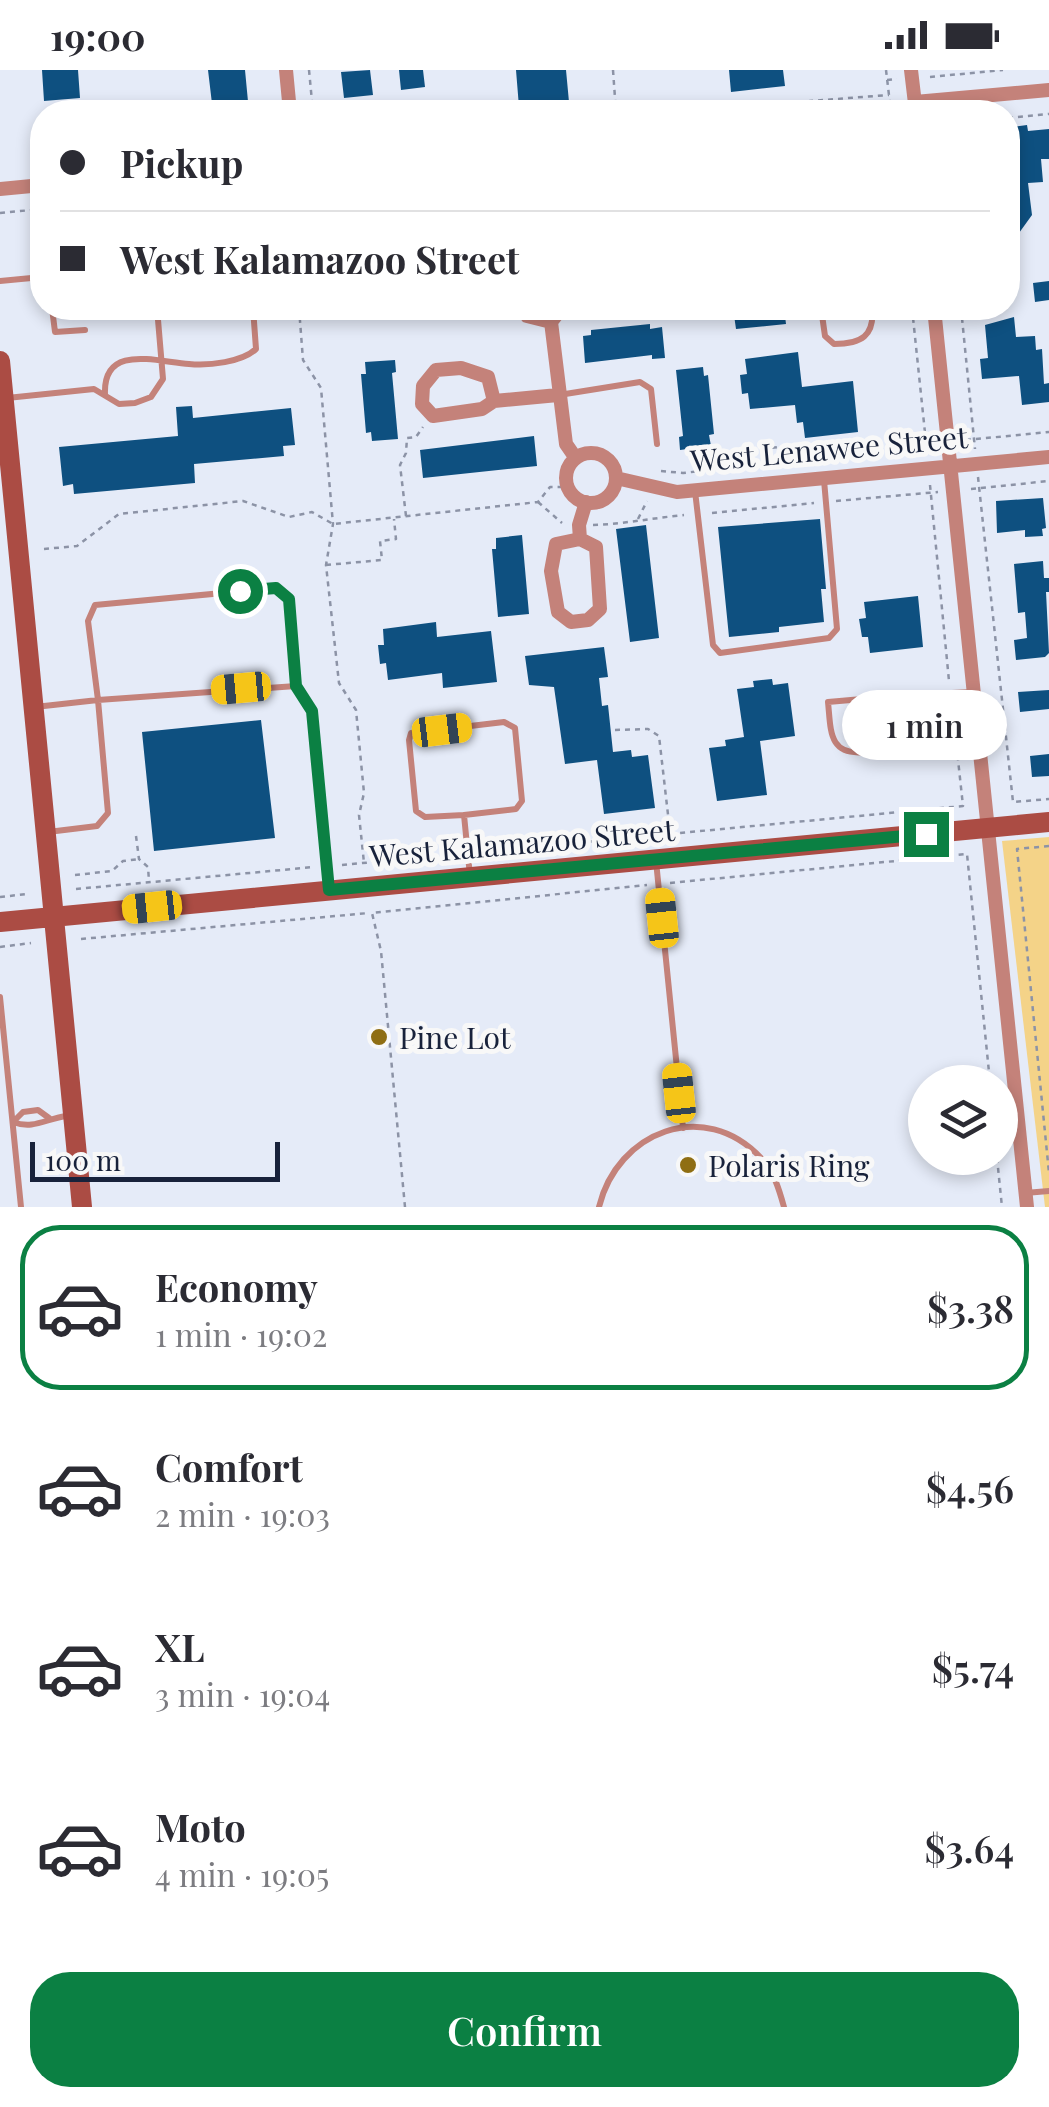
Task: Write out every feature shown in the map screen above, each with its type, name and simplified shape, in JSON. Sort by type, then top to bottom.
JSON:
[{"type":"street","points":[[286,70],[289,100]]},
{"type":"street","points":[[912,74],[914,100]]},
{"type":"street","points":[[970,100],[1049,90]]},
{"type":"street","points":[[0,189],[30,186]]},
{"type":"street","points":[[543,320],[551,322],[566,444],[575,458],[566,471],[567,486],[586,502],[606,497],[616,478]]},
{"type":"street","points":[[935,320],[1026,1200]]},
{"type":"street","points":[[0,361],[9,556],[34,707],[82,1207]]},
{"type":"street","points":[[494,401],[488,376],[461,368],[436,370],[423,386],[422,404],[434,416],[482,409],[494,401],[558,395]]},
{"type":"street","name":"West Lenawee Street","points":[[575,458],[590,452],[605,457],[616,478],[664,491],[1049,457]]},
{"type":"street","points":[[579,532],[596,547],[600,609],[588,620],[572,622],[558,612],[551,571],[556,544],[579,532],[586,502]]},
{"type":"street","name":"West Kalamazoo Street","points":[[0,922],[1049,822]]},
{"type":"lane","points":[[0,281],[30,278]]},
{"type":"lane","points":[[54,320],[55,332],[85,330]]},
{"type":"lane","points":[[2,398],[94,390],[119,404],[135,404],[151,397],[163,379],[158,320]]},
{"type":"lane","points":[[105,396],[104,376],[112,366],[125,361],[161,358],[190,364],[246,358],[256,349],[254,320]]},
{"type":"lane","points":[[822,320],[824,336],[834,344],[851,344],[866,337],[872,320]]},
{"type":"lane","points":[[558,395],[640,382],[650,389],[657,444]]},
{"type":"lane","points":[[695,490],[712,644],[720,653],[829,638],[837,629],[824,478]]},
{"type":"lane","points":[[47,832],[97,826],[108,813],[88,621],[95,605],[276,588],[289,599],[296,686],[312,711],[329,890]]},
{"type":"lane","points":[[34,707],[296,686]]},
{"type":"lane","points":[[908,695],[912,730],[906,743],[853,753],[840,749],[832,738],[828,702],[908,695],[975,692]]},
{"type":"lane","points":[[504,722],[515,728],[522,802],[516,810],[464,815],[425,817],[416,811],[409,740],[412,733],[504,722]]},
{"type":"lane","points":[[464,815],[470,877]]},
{"type":"lane","points":[[656,860],[683,1128]]},
{"type":"lane","points":[[0,997],[21,1207]]},
{"type":"lane","points":[[13,1122],[23,1112],[38,1110],[48,1118]]},
{"type":"lane","points":[[13,1122],[41,1125],[48,1118],[74,1116]]},
{"type":"lane","points":[[599,1207],[604,1186],[618,1162],[638,1144],[660,1132],[683,1128],[715,1130],[744,1144],[776,1179],[784,1207]]},
{"type":"lane","points":[[1026,1200],[1049,1190]]},
{"type":"path","points":[[309,70],[311,100]]},
{"type":"path","points":[[613,70],[615,100]]},
{"type":"path","points":[[886,70],[890,100]]},
{"type":"path","points":[[888,80],[912,74],[1003,70]]},
{"type":"path","points":[[823,100],[889,95]]},
{"type":"path","points":[[1020,117],[1049,114]]},
{"type":"path","points":[[0,213],[30,210]]},
{"type":"path","points":[[300,320],[303,360],[321,388],[333,524],[326,565],[339,683],[356,710],[364,794],[359,815],[364,863]]},
{"type":"path","points":[[76,889],[962,806],[913,320]]},
{"type":"path","points":[[962,320],[1013,802],[1049,799]]},
{"type":"path","points":[[406,516],[400,465],[406,454],[407,438],[416,437],[427,421]]},
{"type":"path","points":[[638,520],[661,470],[683,473],[737,467],[748,452],[778,447],[794,458],[1049,432]]},
{"type":"path","points":[[538,502],[565,526],[579,532],[638,520],[1049,481]]},
{"type":"path","points":[[44,548],[77,546],[119,514],[243,501],[289,517],[312,512],[333,524],[538,502],[550,487],[567,486]]},
{"type":"path","points":[[326,565],[382,560],[380,541],[396,539],[394,518]]},
{"type":"path","points":[[615,730],[648,729],[659,736],[670,834]]},
{"type":"path","points":[[136,836],[139,859],[148,867],[149,882]]},
{"type":"path","points":[[1049,846],[1017,850],[1049,1172]]},
{"type":"path","points":[[82,939],[967,854],[988,1065]]},
{"type":"path","points":[[75,875],[112,872],[123,860],[139,859]]},
{"type":"path","points":[[0,896],[27,894]]},
{"type":"path","points":[[372,913],[381,952],[405,1207]]},
{"type":"path","points":[[0,947],[31,944]]},
{"type":"path","points":[[999,1175],[1002,1207]]},
{"type":"shaded area","points":[[1049,837],[1049,1207],[1045,1207],[1002,841]]},
{"type":"building","points":[[42,70],[78,70],[80,98],[44,100]]},
{"type":"building","points":[[208,70],[245,70],[248,100],[212,100]]},
{"type":"building","points":[[370,70],[373,95],[344,98],[341,72]]},
{"type":"building","points":[[399,70],[423,70],[425,87],[401,90]]},
{"type":"building","points":[[516,70],[566,70],[569,100],[518,100]]},
{"type":"building","points":[[729,70],[783,70],[785,86],[731,92]]},
{"type":"building","points":[[1027,125],[1028,131],[1049,129],[1049,159],[1041,159],[1043,182],[1028,183],[1032,215],[1020,232],[1020,126]]},
{"type":"building","points":[[1049,281],[1049,300],[1035,302],[1033,283]]},
{"type":"building","points":[[735,320],[786,320],[786,324],[736,329]]},
{"type":"building","points":[[1014,320],[1016,337],[1035,336],[1036,350],[1042,349],[1049,402],[1022,405],[1019,376],[982,379],[980,359],[988,358],[985,325]]},
{"type":"building","points":[[650,324],[650,329],[662,327],[665,358],[652,359],[652,355],[585,363],[583,336],[591,335],[591,330]]},
{"type":"building","points":[[798,352],[802,387],[853,381],[858,432],[805,438],[803,422],[797,423],[795,405],[750,409],[748,393],[742,394],[740,375],[747,374],[745,359]]},
{"type":"building","points":[[395,360],[396,372],[392,373],[398,439],[372,441],[371,432],[366,433],[361,374],[366,374],[365,362]]},
{"type":"building","points":[[703,367],[704,376],[708,375],[714,434],[709,435],[711,446],[680,450],[679,437],[683,436],[676,370]]},
{"type":"building","points":[[192,406],[193,418],[291,408],[295,445],[283,446],[284,456],[194,464],[195,483],[74,494],[73,484],[63,486],[59,447],[178,436],[176,407]]},
{"type":"building","points":[[534,436],[537,466],[423,478],[420,450]]},
{"type":"building","points":[[1043,498],[1043,536],[1025,537],[1025,530],[997,533],[996,501]]},
{"type":"building","points":[[820,519],[826,589],[821,589],[824,622],[729,637],[718,527]]},
{"type":"building","points":[[646,525],[659,638],[630,642],[616,529]]},
{"type":"building","points":[[522,535],[529,614],[498,617],[492,549],[496,549],[496,538]]},
{"type":"building","points":[[1043,561],[1044,578],[1049,578],[1049,653],[1045,657],[1016,660],[1014,640],[1027,638],[1025,612],[1018,613],[1014,564]]},
{"type":"building","points":[[918,596],[923,647],[870,653],[868,637],[862,637],[859,619],[866,618],[864,602]]},
{"type":"building","points":[[436,622],[437,637],[491,631],[497,682],[443,688],[442,673],[388,680],[386,663],[380,664],[378,645],[384,645],[383,629]]},
{"type":"building","points":[[604,647],[608,677],[599,678],[602,706],[608,705],[613,752],[631,750],[632,757],[648,755],[655,808],[604,814],[597,760],[565,764],[554,687],[529,685],[525,656]]},
{"type":"building","points":[[772,679],[773,685],[788,683],[795,736],[760,741],[767,795],[717,801],[709,748],[726,746],[725,740],[744,737],[737,689],[754,687],[753,681]]},
{"type":"building","points":[[1049,690],[1049,709],[1020,712],[1018,692]]},
{"type":"building","points":[[261,720],[275,838],[154,851],[142,732]]},
{"type":"building","points":[[1049,754],[1049,776],[1032,777],[1030,756]]},
{"type":"place","name":"Pine Lot","points":[[379,1037]]},
{"type":"place","name":"Polaris Ring","points":[[688,1165]]},
{"type":"route","points":[[240,591],[276,588],[289,599],[296,686],[312,711],[329,890],[926,834]]}]
